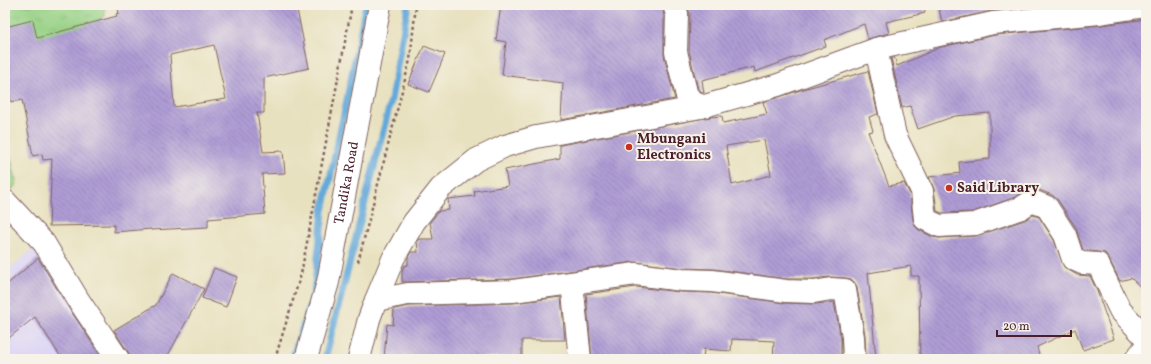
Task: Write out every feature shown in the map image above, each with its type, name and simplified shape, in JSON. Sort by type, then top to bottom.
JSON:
[{"type":"street","name":"Tandika Road","points":[[306,359],[328,282],[380,5]]},
{"type":"street","points":[[674,5],[677,14],[676,52],[688,96],[701,107]]},
{"type":"street","points":[[359,359],[369,319],[376,300],[393,259],[414,222],[441,188],[476,160],[505,146],[536,137],[701,107],[778,85],[876,49],[993,23],[1100,13],[1146,6]]},
{"type":"street","points":[[876,49],[895,135],[922,191],[925,219],[939,226],[975,224],[1022,208],[1032,201],[1046,207],[1065,235],[1073,259],[1082,263],[1098,264],[1120,310],[1146,338]]},
{"type":"street","points":[[5,201],[44,243],[79,301],[118,359]]},
{"type":"street","points":[[376,300],[408,294],[513,291],[636,274],[682,280],[712,281],[786,291],[814,292],[831,289],[845,290],[853,337],[854,359]]},
{"type":"street","points":[[572,283],[580,359]]},
{"type":"street","points":[[1136,359],[1146,346]]},
{"type":"path","points":[[275,359],[301,274],[352,5]]},
{"type":"path","points":[[356,268],[410,60],[416,5]]},
{"type":"shaded area","points":[[44,239],[120,359],[5,359],[5,273]]},
{"type":"green space","points":[[5,5],[104,5],[105,16],[5,89]]},
{"type":"green space","points":[[5,138],[17,183],[5,199]]},
{"type":"building","points":[[117,5],[296,5],[309,68],[264,78],[264,113],[257,113],[263,152],[283,151],[285,173],[262,174],[265,214],[208,219],[208,227],[114,232],[114,225],[49,226],[52,159],[43,160],[42,154],[33,156],[22,100],[11,102],[5,70],[5,27],[33,20],[37,38],[117,16],[116,14],[119,13]],"holes":[[[214,45],[226,99],[174,107],[170,55]]]},
{"type":"building","points":[[501,5],[662,5],[664,16],[664,55],[675,99],[561,120],[563,83],[502,75],[506,42],[496,40]]},
{"type":"building","points":[[687,5],[924,5],[925,13],[886,22],[889,33],[868,39],[864,24],[824,40],[826,46],[755,72],[754,67],[702,80],[704,93],[698,89],[689,51],[690,14]]},
{"type":"building","points":[[938,5],[1051,5],[992,11],[942,22]]},
{"type":"building","points":[[1146,19],[1146,292],[1131,278],[1120,281],[1105,253],[1083,250],[1076,228],[1058,200],[1052,195],[1037,189],[1026,190],[1016,197],[973,212],[942,213],[937,211],[934,189],[929,177],[960,173],[959,162],[990,159],[990,113],[955,116],[918,129],[910,106],[902,108],[891,58],[895,58],[897,66],[941,47],[995,35],[1101,25]]},
{"type":"building","points":[[424,46],[445,54],[429,92],[408,84]]},
{"type":"building","points":[[868,71],[878,114],[869,117],[873,131],[868,132],[889,186],[904,183],[910,194],[915,226],[919,230],[933,237],[939,238],[976,236],[1025,220],[1033,215],[1039,217],[1054,240],[1064,267],[1077,275],[1090,276],[1097,291],[1114,339],[1083,350],[1075,329],[1037,347],[1040,359],[920,359],[919,276],[911,276],[911,266],[868,273],[876,359],[866,359],[865,335],[857,288],[851,279],[846,278],[829,277],[813,279],[787,279],[714,269],[683,268],[634,262],[512,279],[402,282],[402,271],[404,266],[408,265],[408,257],[411,252],[418,252],[417,241],[419,239],[433,239],[430,222],[439,211],[449,210],[448,199],[475,196],[474,191],[508,186],[505,170],[560,159],[560,145],[710,117],[722,116],[723,123],[767,114],[763,102]],"holes":[[[764,140],[771,175],[732,185],[726,146]]]},
{"type":"building","points":[[38,258],[68,307],[103,359],[62,359],[35,317],[5,341],[5,286]]},
{"type":"building","points":[[214,268],[237,277],[226,307],[202,298]]},
{"type":"building","points":[[173,273],[204,289],[166,359],[130,359],[128,352],[114,330],[156,305]]},
{"type":"building","points":[[636,287],[680,292],[711,293],[785,303],[814,304],[834,302],[841,338],[841,359],[773,359],[774,341],[732,339],[731,351],[704,349],[703,359],[592,359],[586,294]]},
{"type":"building","points":[[561,297],[565,340],[522,340],[522,356],[471,358],[445,357],[445,359],[384,359],[387,324],[393,325],[394,309],[409,306],[513,303]]},
{"type":"waterway","points":[[292,359],[314,294],[323,211],[366,5]]},
{"type":"waterway","points":[[325,359],[391,100],[408,5]]},
{"type":"place","name":"Mbungani Electronics","points":[[629,147]]},
{"type":"place","name":"Said Library","points":[[949,188]]}]
